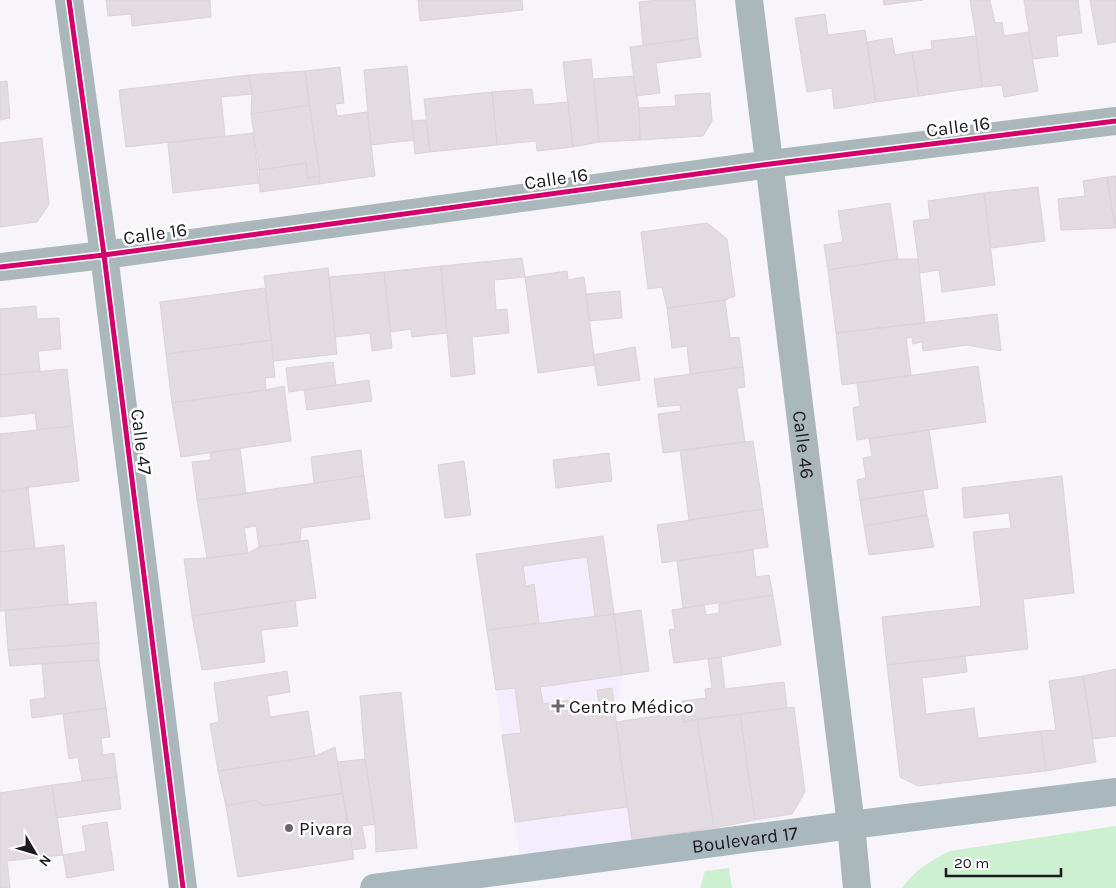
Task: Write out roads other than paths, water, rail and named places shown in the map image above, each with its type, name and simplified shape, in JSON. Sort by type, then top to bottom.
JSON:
[{"type":"main road","name":"Boulevard 17","points":[[374,888],[1116,792]]},
{"type":"street","name":"Calle 47","points":[[69,0],[104,255],[183,888]]},
{"type":"street","name":"Calle 46","points":[[749,0],[851,825],[857,888]]},
{"type":"street","name":"Calle 16","points":[[0,267],[104,255],[770,164],[1116,121]]},
{"type":"place","name":"Centro Médico","points":[[558,706]]},
{"type":"place","name":"Pivara","points":[[289,828]]}]
